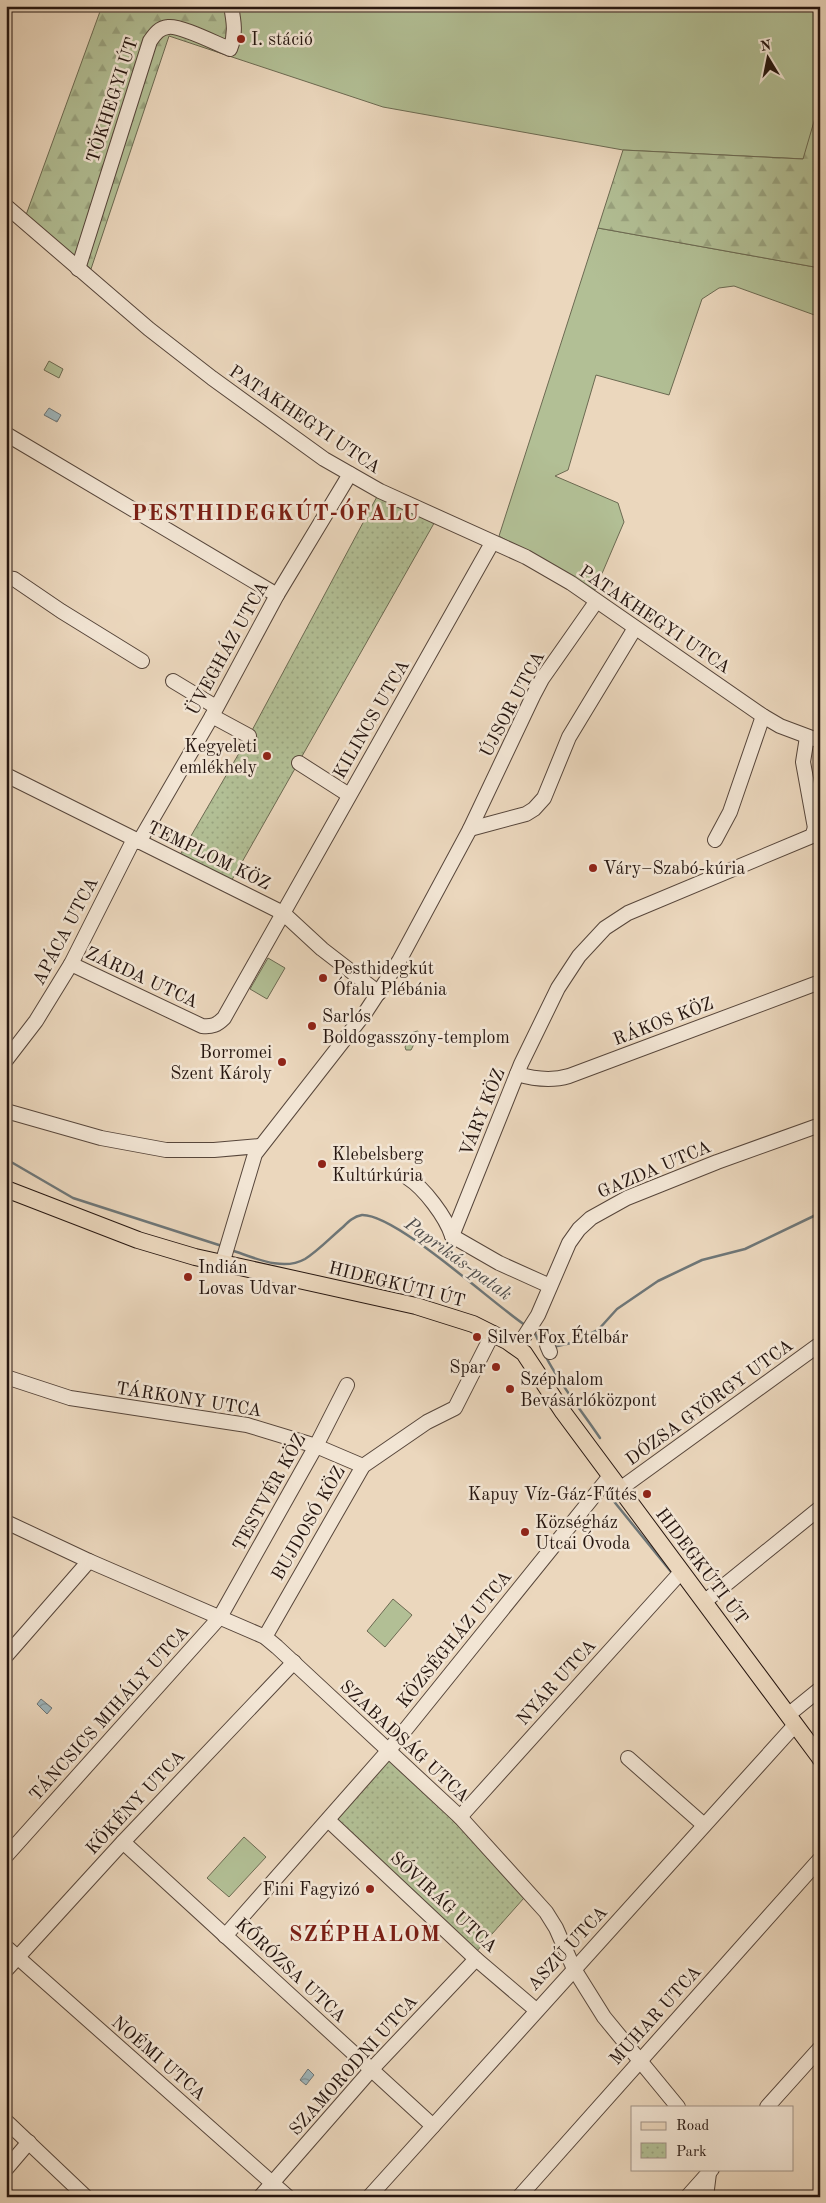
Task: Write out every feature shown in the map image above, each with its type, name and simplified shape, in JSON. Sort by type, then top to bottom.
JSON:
[{"type":"main road","name":"HIDEGKÚTI ÚT","points":[[6,1189],[138,1240],[416,1306],[454,1317],[493,1333],[517,1348],[528,1359],[550,1394],[615,1483],[678,1575],[704,1602],[791,1725],[820,1758]]},
{"type":"street","name":"TÖKHEGYI ÚT","points":[[78,269],[150,41],[155,33],[163,28],[174,27],[230,49],[235,30],[231,6]]},
{"type":"street","name":"PATAKHEGYI UTCA","points":[[6,206],[149,329],[212,378],[324,458],[380,491],[541,565],[763,716],[780,726],[814,739]]},
{"type":"street","points":[[6,434],[277,595]]},
{"type":"street","name":"ÜVEGHÁZ UTCA","points":[[137,840],[214,712],[277,595],[350,474]]},
{"type":"street","name":"KILINCS UTCA","points":[[283,913],[492,543]]},
{"type":"street","points":[[6,578],[14,579],[142,661]]},
{"type":"street","name":"ÚJSOR UTCA","points":[[223,1260],[255,1154],[338,1049],[379,993],[399,961],[470,829],[538,688],[596,602]]},
{"type":"street","points":[[470,829],[526,814],[534,809],[544,798],[569,737],[635,628]]},
{"type":"street","points":[[173,681],[249,736]]},
{"type":"street","points":[[715,840],[730,812],[763,716]]},
{"type":"street","points":[[814,739],[803,762],[817,832]]},
{"type":"street","points":[[299,763],[349,795]]},
{"type":"street","name":"TEMPLOM KÖZ","points":[[6,776],[283,913],[322,949],[379,993]]},
{"type":"street","name":"VÁRY KÖZ","points":[[452,1236],[517,1074],[558,988],[579,956],[605,928],[637,909],[812,836],[817,832]]},
{"type":"street","name":"APÁCA UTCA","points":[[6,1060],[36,1021],[71,964],[137,840]]},
{"type":"street","name":"ZÁRDA UTCA","points":[[71,964],[202,1026],[210,1027],[218,1024],[224,1018],[283,913]]},
{"type":"street","name":"RÁKOS KÖZ","points":[[517,1074],[542,1079],[558,1079],[569,1076],[820,982]]},
{"type":"street","points":[[6,1110],[101,1138],[166,1150],[214,1150],[260,1146]]},
{"type":"street","name":"GAZDA UTCA","points":[[517,1348],[530,1329],[569,1243],[590,1218],[610,1206],[717,1162],[820,1125]]},
{"type":"street","points":[[408,1178],[424,1189],[449,1226],[452,1236],[499,1263],[550,1286]]},
{"type":"street","name":"BUJDOSÓ KÖZ","points":[[264,1636],[363,1466],[427,1422],[455,1408],[493,1333]]},
{"type":"street","name":"DÓZSA GYÖRGY UTCA","points":[[615,1483],[818,1350]]},
{"type":"street","name":"TÁRKONY UTCA","points":[[6,1377],[70,1398],[247,1425],[316,1446],[363,1466]]},
{"type":"street","name":"TESTVÉR KÖZ","points":[[220,1617],[316,1446],[348,1384]]},
{"type":"street","name":"KÖZSÉGHÁZ UTCA","points":[[225,1936],[389,1750],[615,1483]]},
{"type":"street","points":[[704,1602],[820,1508]]},
{"type":"street","name":"SZABADSÁG UTCA","points":[[6,1522],[89,1561],[264,1636],[294,1662],[460,1817],[546,1912],[556,1928],[574,1969],[604,2017],[677,2106]]},
{"type":"street","points":[[6,1656],[89,1561]]},
{"type":"street","name":"NYÁR UTCA","points":[[460,1817],[678,1575]]},
{"type":"street","name":"TÁNCSICS MIHÁLY UTCA","points":[[6,1856],[220,1617]]},
{"type":"street","name":"KÖKÉNY UTCA","points":[[6,1970],[123,1842],[294,1662]]},
{"type":"street","name":"ASZÚ UTCA","points":[[369,2197],[704,1825],[820,1689]]},
{"type":"street","points":[[628,1758],[704,1825]]},
{"type":"street","name":"SÓVIRÁG UTCA","points":[[328,1820],[476,1959],[536,2010]]},
{"type":"street","name":"KŐRÓZSA UTCA","points":[[123,1842],[433,2126]]},
{"type":"street","name":"MUHAR UTCA","points":[[519,2197],[820,1858]]},
{"type":"street","name":"NOÉMI UTCA","points":[[6,1947],[288,2197]]},
{"type":"street","name":"SZAMORODNI UTCA","points":[[260,2197],[371,2070],[476,1959]]},
{"type":"street","points":[[768,2106],[820,2048]]},
{"type":"street","points":[[6,2121],[80,2195]]},
{"type":"street","points":[[6,2169],[29,2142]]},
{"type":"street","points":[[687,2197],[710,2171]]},
{"type":"street","points":[[706,2197],[710,2171]]},
{"type":"green space","points":[[102,6],[231,6],[226,55],[169,36],[91,269],[26,215]]},
{"type":"green space","points":[[231,6],[820,6],[820,101],[804,159],[623,150],[383,107],[226,55]]},
{"type":"green space","points":[[820,101],[820,268],[598,228],[623,150],[803,159]]},
{"type":"green space","points":[[598,228],[820,268],[820,317],[734,286],[719,288],[702,299],[669,395],[596,375],[568,470],[555,476],[618,503],[624,522],[595,590],[499,536]]},
{"type":"green space","points":[[49,361],[63,369],[59,378],[44,370]]},
{"type":"green space","points":[[380,491],[437,518],[229,885],[177,860],[249,736]]},
{"type":"green space","points":[[268,958],[285,968],[267,999],[250,989]]},
{"type":"green space","points":[[418,1031],[419,1034],[411,1050],[406,1050],[405,1047],[413,1032]]},
{"type":"green space","points":[[393,1599],[412,1615],[385,1647],[367,1631]]},
{"type":"green space","points":[[390,1758],[455,1822],[524,1898],[476,1952],[337,1820]]},
{"type":"green space","points":[[244,1837],[266,1857],[229,1897],[207,1878]]},
{"type":"water","points":[[49,408],[61,415],[57,422],[44,415]]},
{"type":"water","points":[[41,1699],[52,1708],[47,1714],[37,1704]]},
{"type":"water","points":[[308,2069],[314,2075],[306,2085],[300,2080]]},
{"type":"waterway","name":"Paprikás-patak","points":[[6,1159],[73,1198],[222,1246]]},
{"type":"waterway","name":"Paprikás-patak","points":[[553,1347],[571,1343],[598,1330],[617,1309],[658,1281],[702,1260],[745,1249],[820,1213]]},
{"type":"waterway","name":"Paprikás-patak","points":[[231,1250],[277,1264],[296,1263],[315,1252],[349,1221],[362,1215],[377,1219],[420,1244],[525,1325]]},
{"type":"waterway","name":"Paprikás-patak","points":[[534,1331],[542,1349]]},
{"type":"waterway","points":[[546,1357],[600,1438]]},
{"type":"waterway","points":[[608,1487],[608,1493],[612,1499],[672,1573]]},
{"type":"waterway","points":[[813,1762],[820,1771]]},
{"type":"place","name":"I. stáció","points":[[241,39]]},
{"type":"place","name":"Kegyeleti emlékhely","points":[[267,756]]},
{"type":"place","name":"Váry–Szabó-kúria","points":[[593,868]]},
{"type":"place","name":"Pesthidegkút Ófalu Plébánia","points":[[323,978]]},
{"type":"place","name":"Sarlós Boldogasszony-templom","points":[[312,1026]]},
{"type":"place","name":"Borromei Szent Károly","points":[[282,1062]]},
{"type":"place","name":"Klebelsberg Kultúrkúria","points":[[322,1164]]},
{"type":"place","name":"Indián Lovas Udvar","points":[[188,1277]]},
{"type":"place","name":"Silver Fox Ételbár","points":[[477,1337]]},
{"type":"place","name":"Spar","points":[[496,1367]]},
{"type":"place","name":"Széphalom Bevásárlóközpont","points":[[510,1389]]},
{"type":"place","name":"Kapuy Víz-Gáz-Fűtés","points":[[647,1494]]},
{"type":"place","name":"Községház Utcai Óvoda","points":[[525,1532]]},
{"type":"place","name":"Fini Fagyizó","points":[[370,1889]]},
{"type":"district","name":"PESTHIDEGKÚT-ÓFALU","points":[[276,512]]},
{"type":"district","name":"SZÉPHALOM","points":[[365,1933]]}]
